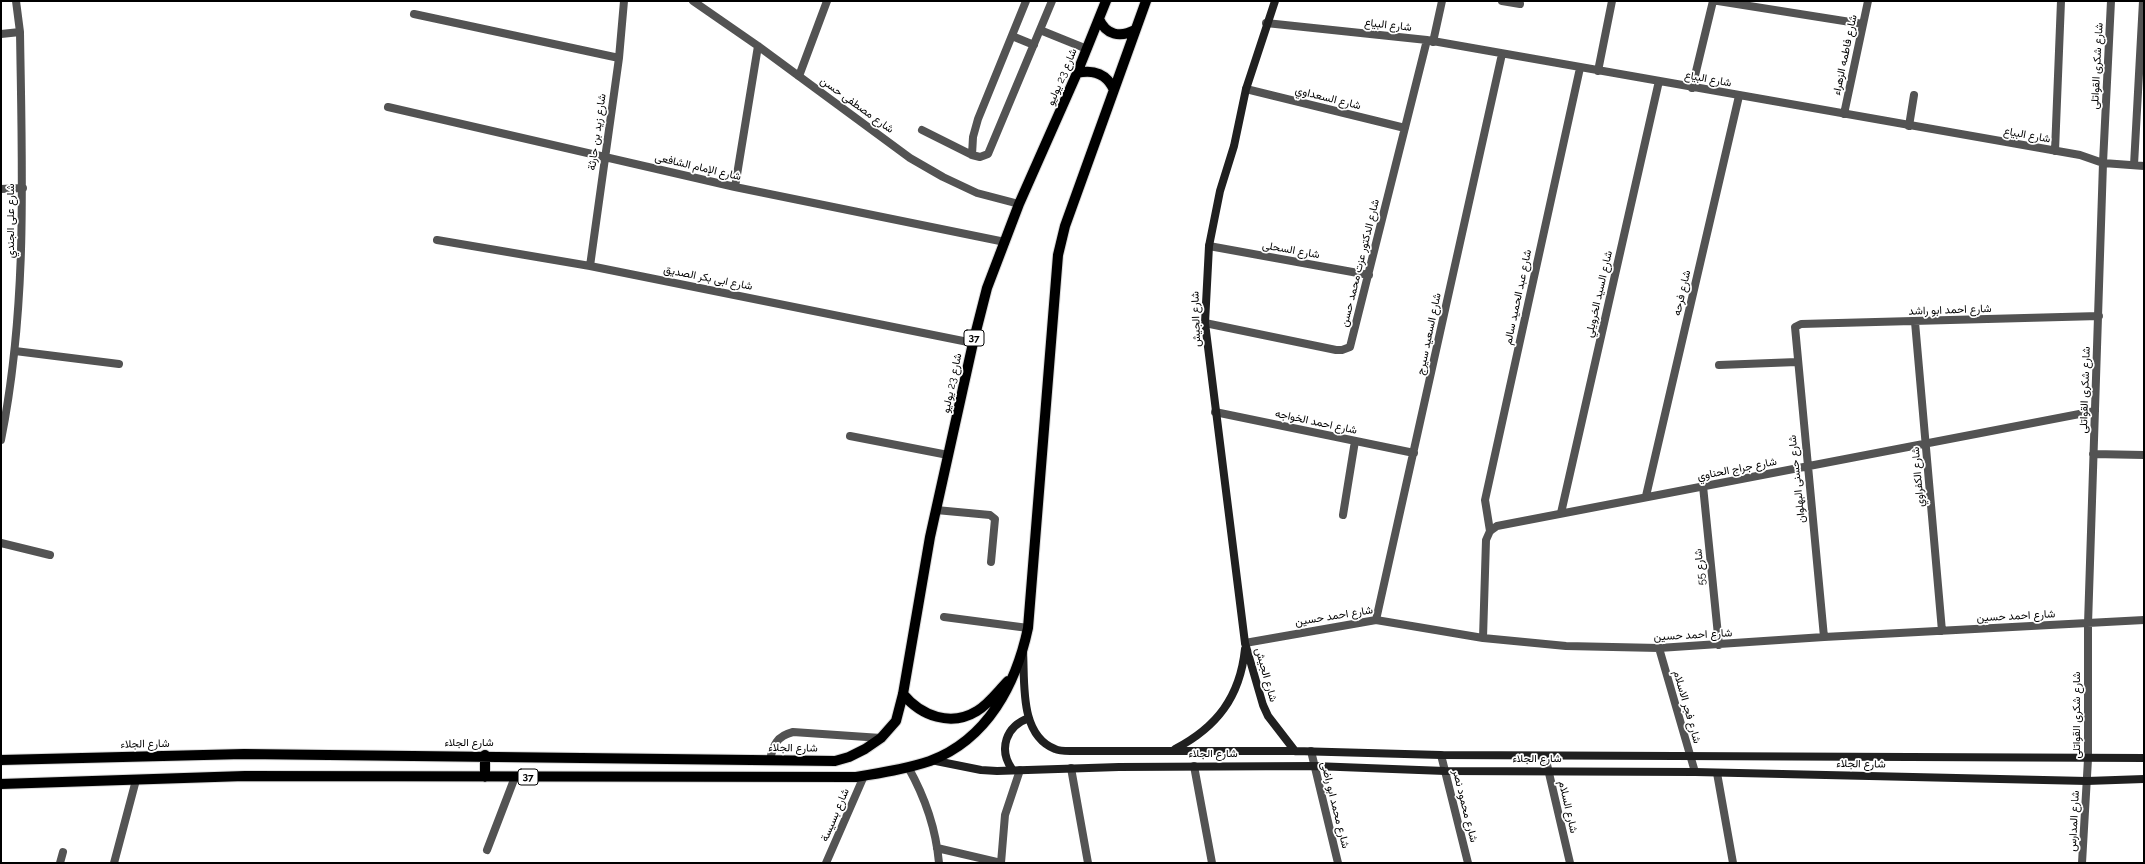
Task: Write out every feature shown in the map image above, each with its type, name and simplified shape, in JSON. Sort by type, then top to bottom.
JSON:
[{"type":"main road","name":"شارع 23 يوليو","points":[[903,694],[936,510],[973,343],[988,288],[1019,204],[1077,73],[1106,1]]},
{"type":"main road","name":"37","points":[[1,784],[245,776],[864,776],[908,768],[931,760],[965,740],[990,719],[1000,704],[1023,651],[1028,628],[1058,255],[1065,226],[1146,1]]},
{"type":"main road","points":[[1099,19],[1102,26],[1114,34],[1121,35],[1135,30]]},
{"type":"main road","points":[[1077,73],[1092,71],[1099,74],[1111,83],[1114,90]]},
{"type":"main road","points":[[903,694],[912,705],[923,712],[936,717],[950,719],[963,717],[976,712],[987,703],[1013,675]]},
{"type":"main road","name":"شارع الجلاء","points":[[1,760],[244,754],[485,755],[835,760],[849,757],[865,750],[881,738],[896,721],[903,694]]},
{"type":"main road","points":[[485,755],[485,777]]},
{"type":"street","name":"شارع على الجندي","points":[[1,440],[3,417],[15,351],[22,263],[23,188],[20,32],[16,1]]},
{"type":"street","name":"شارع زيد بن حارثة","points":[[590,266],[618,58],[624,1]]},
{"type":"street","name":"شارع مصطفى حسن","points":[[693,1],[758,46],[910,158],[936,174],[977,193],[1019,204]]},
{"type":"street","points":[[799,76],[827,1]]},
{"type":"street","points":[[972,155],[973,137],[978,119],[1026,1]]},
{"type":"street","points":[[922,130],[972,155],[980,157],[988,154],[1052,1]]},
{"type":"street","name":"شارع الجيش","points":[[1275,1],[1266,23],[1246,88],[1234,146],[1220,191],[1209,246],[1205,323],[1245,643],[1258,692],[1265,711],[1295,751]]},
{"type":"street","name":"شارع الدكتور عزت محمد حسن","points":[[1205,323],[1342,350],[1352,344],[1405,128],[1442,1]]},
{"type":"street","points":[[1502,1],[1520,4]]},
{"type":"street","points":[[1598,71],[1612,1]]},
{"type":"street","points":[[1692,88],[1713,1]]},
{"type":"street","points":[[1718,1],[1863,24]]},
{"type":"street","name":"شارع فاطمه الزهراء","points":[[1844,114],[1868,1]]},
{"type":"street","points":[[2055,151],[2061,1]]},
{"type":"street","name":"شارع شكرى القواتلى","points":[[2087,781],[2088,624],[2103,163],[2111,1]]},
{"type":"street","points":[[2134,166],[2143,1]]},
{"type":"street","points":[[414,14],[618,58]]},
{"type":"street","name":"شارع البياع","points":[[1266,23],[1430,41],[1909,126],[2080,154],[2103,163],[2144,166]]},
{"type":"street","points":[[1040,30],[1087,49]]},
{"type":"street","points":[[1,34],[20,32]]},
{"type":"street","points":[[1012,36],[1034,45]]},
{"type":"street","points":[[735,187],[758,46]]},
{"type":"street","name":"شارع السعيد سيرج","points":[[1376,620],[1502,54]]},
{"type":"street","name":"شارع عبد الحميد سالم","points":[[1490,531],[1485,500],[1580,68]]},
{"type":"street","name":"شارع السيد الخرويلي","points":[[1561,513],[1659,81]]},
{"type":"street","name":"شارع السعداوي","points":[[1246,88],[1405,128]]},
{"type":"street","points":[[1909,126],[1914,95]]},
{"type":"street","name":"شارع فرحه","points":[[1646,496],[1739,96]]},
{"type":"street","name":"شارع الإمام الشافعى","points":[[388,108],[735,187],[1005,242]]},
{"type":"street","points":[[1,189],[23,188]]},
{"type":"street","name":"شارع ابى بكر الصديق","points":[[437,240],[590,266],[973,343]]},
{"type":"street","name":"شارع السحلى","points":[[1209,246],[1369,275]]},
{"type":"street","name":"شارع احمد ابو راشد","points":[[1801,324],[2099,316]]},
{"type":"street","name":"شارع الكفراوي","points":[[1915,322],[1942,631]]},
{"type":"street","name":"شارع حسنى البهلوان","points":[[1801,324],[1797,325],[1794,331],[1824,637]]},
{"type":"street","points":[[15,351],[119,364]]},
{"type":"street","points":[[1718,365],[1797,362]]},
{"type":"street","name":"شارع جراج الحناوي","points":[[1490,531],[1506,523],[1926,445],[2095,411]]},
{"type":"street","name":"شارع احمد الخواجه","points":[[1215,412],[1414,454]]},
{"type":"street","points":[[850,436],[948,455]]},
{"type":"street","points":[[1343,515],[1355,441]]},
{"type":"street","points":[[2094,454],[2144,455]]},
{"type":"street","name":"شارع 55","points":[[1703,486],[1719,645]]},
{"type":"street","points":[[936,510],[990,516],[995,518],[992,562]]},
{"type":"street","points":[[1483,638],[1486,540],[1490,531]]},
{"type":"street","points":[[1,543],[50,556]]},
{"type":"street","points":[[944,617],[1028,628]]},
{"type":"street","name":"شارع احمد حسين","points":[[1245,643],[1376,620],[1483,638],[1566,646],[1658,648],[1824,637],[2144,620]]},
{"type":"street","name":"شارع الجيش","points":[[1174,750],[1194,739],[1211,725],[1226,707],[1237,687],[1241,672],[1245,643]]},
{"type":"street","name":"شارع فجر الاسلام","points":[[1658,648],[1695,772]]},
{"type":"street","name":"شارع الجلاء","points":[[1023,651],[1027,710],[1029,718],[1041,739],[1056,750],[1311,751],[1441,755],[1545,756],[2144,758]]},
{"type":"street","points":[[937,848],[1001,863],[1006,815],[1016,770],[1005,752],[1006,739],[1018,723],[1029,718]]},
{"type":"street","points":[[770,760],[775,742],[780,737],[793,732],[881,738]]},
{"type":"street","name":"شارع محمد ابو راضى","points":[[1311,751],[1338,863]]},
{"type":"street","name":"شارع محمود نصر","points":[[1441,755],[1468,863]]},
{"type":"street","name":"شارع السلام","points":[[1545,756],[1570,863]]},
{"type":"street","name":"شارع الجلاء","points":[[931,760],[981,770],[1194,766],[1314,766],[1445,771],[1695,772],[2087,781],[2144,779]]},
{"type":"street","points":[[1194,766],[1212,863]]},
{"type":"street","points":[[908,768],[927,806],[937,848],[938,863]]},
{"type":"street","points":[[1071,768],[1088,863]]},
{"type":"street","points":[[1717,773],[1733,863]]},
{"type":"street","name":"شارع بسيسة","points":[[826,863],[864,776]]},
{"type":"street","points":[[487,850],[515,777]]},
{"type":"street","points":[[114,863],[136,780]]},
{"type":"street","name":"شارع المدارس","points":[[2082,863],[2087,781]]},
{"type":"street","points":[[60,863],[63,852]]}]
